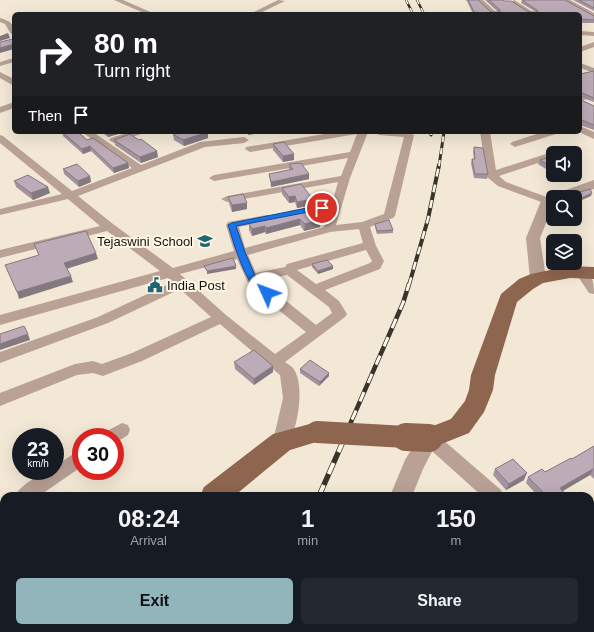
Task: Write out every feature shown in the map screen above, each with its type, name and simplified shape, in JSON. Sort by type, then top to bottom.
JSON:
[{"type":"main road","points":[[219,492],[282,441],[317,432],[429,438],[460,426],[475,405],[481,390],[483,375],[508,299],[526,284],[538,278],[570,272],[588,273]]},
{"type":"street","points":[[118,0],[147,12]]},
{"type":"street","points":[[257,12],[282,1],[281,0]]},
{"type":"street","points":[[479,0],[493,12]]},
{"type":"street","points":[[565,0],[594,16]]},
{"type":"street","points":[[514,2],[529,12]]},
{"type":"street","points":[[0,20],[8,23],[12,29]]},
{"type":"street","points":[[582,33],[594,34]]},
{"type":"street","points":[[582,49],[594,44]]},
{"type":"street","points":[[0,64],[12,61]]},
{"type":"street","points":[[582,61],[594,71]]},
{"type":"street","points":[[0,74],[12,80]]},
{"type":"street","points":[[582,101],[594,94]]},
{"type":"street","points":[[0,110],[12,107]]},
{"type":"street","points":[[582,130],[594,136]]},
{"type":"street","points":[[90,134],[139,168]]},
{"type":"street","points":[[104,144],[132,134]]},
{"type":"street","points":[[291,134],[296,141]]},
{"type":"street","points":[[214,178],[296,141],[341,134]]},
{"type":"street","points":[[329,229],[345,178],[362,134]]},
{"type":"street","points":[[0,358],[103,320],[176,278],[240,252],[329,229],[364,224],[389,216],[406,134]]},
{"type":"street","points":[[485,134],[491,175],[502,184],[546,197]]},
{"type":"street","points":[[515,144],[545,134]]},
{"type":"street","points":[[0,212],[72,196],[139,168],[203,144],[243,136],[254,159]]},
{"type":"street","points":[[0,138],[109,227],[176,278],[221,318],[287,372],[290,380],[292,397],[282,441]]},
{"type":"street","points":[[254,159],[354,154]]},
{"type":"street","points":[[491,175],[546,157]]},
{"type":"street","points":[[227,199],[345,178]]},
{"type":"street","points":[[578,190],[594,184]]},
{"type":"street","points":[[315,332],[255,284],[240,252],[232,225],[336,205]]},
{"type":"street","points":[[538,278],[533,238],[546,213]]},
{"type":"street","points":[[315,289],[375,266],[378,261],[370,246],[364,224]]},
{"type":"street","points":[[0,254],[109,227]]},
{"type":"street","points":[[252,278],[289,270],[292,267],[362,246],[370,246]]},
{"type":"street","points":[[275,362],[340,314],[334,304],[320,295],[315,289],[289,270]]},
{"type":"street","points":[[588,273],[594,290]]},
{"type":"street","points":[[0,320],[176,278]]},
{"type":"street","points":[[0,400],[75,370],[93,367],[103,370],[137,358],[221,318]]},
{"type":"street","points":[[403,492],[413,467],[429,438],[490,492]]},
{"type":"street","points":[[30,492],[72,464]]},
{"type":"building","points":[[468,0],[478,0],[491,12],[474,12]]},
{"type":"building","points":[[489,0],[503,0],[511,1],[529,12],[500,12],[500,10]]},
{"type":"building","points":[[522,0],[565,0],[594,16],[594,20],[582,19],[582,12],[537,12],[538,11]]},
{"type":"building","points":[[579,0],[594,0],[594,8]]},
{"type":"building","points":[[12,39],[12,45],[0,48],[0,42]]},
{"type":"building","points":[[594,71],[594,98],[582,93],[582,74]]},
{"type":"building","points":[[582,100],[594,106],[594,125],[582,120]]},
{"type":"building","points":[[64,134],[80,134],[87,140],[93,138],[128,163],[113,168],[90,146],[82,149]]},
{"type":"building","points":[[130,134],[139,140],[141,139],[157,151],[140,157],[114,140]]},
{"type":"building","points":[[173,134],[202,134],[183,140]]},
{"type":"building","points":[[284,142],[294,154],[283,156],[273,144]]},
{"type":"building","points":[[474,147],[483,148],[488,174],[475,174],[472,159],[475,159]]},
{"type":"building","points":[[546,158],[546,164],[540,160]]},
{"type":"building","points":[[301,163],[309,174],[271,182],[269,174],[293,169],[289,164]]},
{"type":"building","points":[[77,164],[90,176],[78,181],[63,169]]},
{"type":"building","points":[[28,175],[48,187],[31,193],[14,181]]},
{"type":"building","points":[[301,184],[313,199],[297,202],[295,196],[289,197],[282,188]]},
{"type":"building","points":[[590,189],[592,193],[582,198],[582,191]]},
{"type":"building","points":[[243,194],[247,203],[232,205],[228,197]]},
{"type":"building","points":[[311,209],[320,220],[305,224],[300,219],[266,228],[265,226],[252,229],[249,224],[249,220]]},
{"type":"building","points":[[389,220],[393,230],[377,231],[375,224]]},
{"type":"building","points":[[86,231],[96,253],[64,263],[71,276],[17,292],[5,265],[39,255],[34,244]]},
{"type":"building","points":[[233,258],[236,266],[207,271],[204,266]]},
{"type":"building","points":[[327,260],[333,266],[318,271],[312,264]]},
{"type":"building","points":[[24,326],[28,334],[0,344],[0,334]]},
{"type":"building","points":[[254,350],[273,366],[254,379],[234,362]]},
{"type":"building","points":[[310,360],[329,373],[320,382],[300,369]]},
{"type":"building","points":[[594,446],[594,469],[560,488],[564,492],[543,492],[528,477],[542,469],[545,472],[571,458],[572,459]]},
{"type":"building","points":[[513,459],[527,473],[509,484],[495,469]]},
{"type":"railway","points":[[406,0],[412,12]]},
{"type":"railway","points":[[417,0],[423,12]]},
{"type":"railway","points":[[439,166],[444,134]]},
{"type":"railway","points":[[409,285],[428,219],[439,165]]},
{"type":"railway","points":[[344,438],[403,303],[409,284]]},
{"type":"railway","points":[[321,492],[345,437]]},
{"type":"place","name":"Tejaswini School","points":[[205,241]]},
{"type":"place","name":"India Post","points":[[155,285]]},
{"type":"route","points":[[267,293],[255,284],[240,252],[232,225],[322,208]]}]
